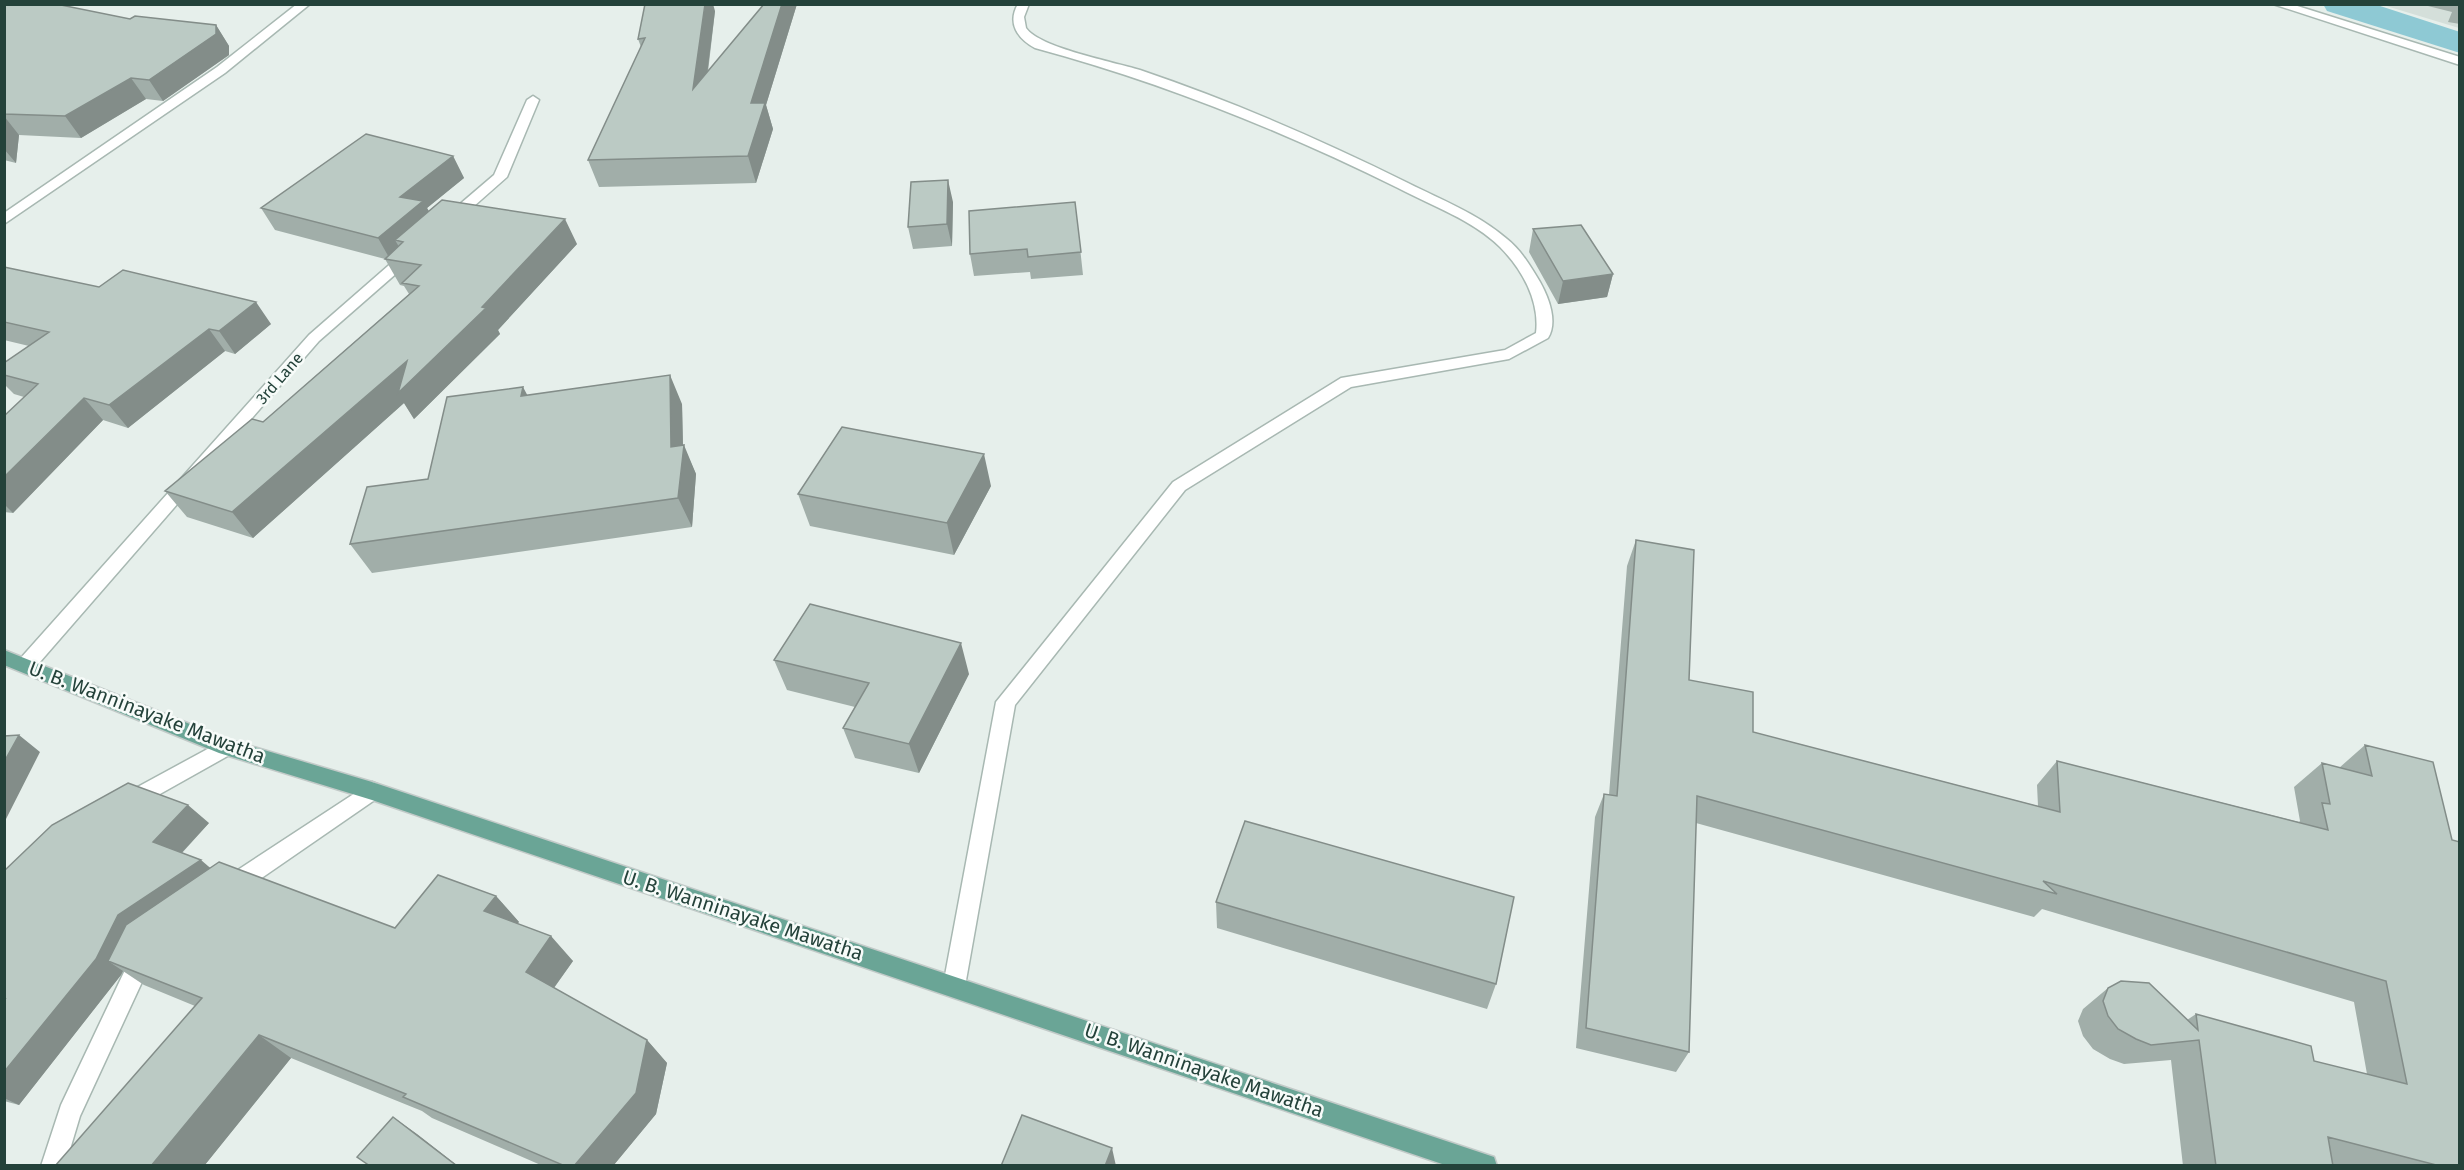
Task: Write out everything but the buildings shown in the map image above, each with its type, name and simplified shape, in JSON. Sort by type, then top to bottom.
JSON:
[{"type":"main road","name":"U. B. Wanninayake Mawatha","points":[[4,657],[226,747],[372,791],[1485,1166]]},
{"type":"street","points":[[4,220],[221,70],[305,4]]},
{"type":"street","points":[[954,986],[1006,702],[1179,486],[1347,382],[1509,354],[1543,335],[1545,319],[1541,298],[1506,244],[1471,220],[1332,150],[1283,129],[1126,68],[1039,45],[1027,39],[1018,26],[1017,19],[1024,4]]},
{"type":"street","points":[[2278,4],[2460,61]]},
{"type":"street","points":[[438,230],[500,177],[533,100]]},
{"type":"street","name":"3rd Lane","points":[[26,665],[314,338],[420,246]]},
{"type":"street","points":[[112,811],[226,747]]},
{"type":"street","points":[[208,902],[372,791]]},
{"type":"street","points":[[53,1166],[69,1113],[151,941]]},
{"type":"shaded area","points":[[2383,5],[2459,5],[2459,28]]},
{"type":"waterway","points":[[2339,4],[2460,43]]}]
